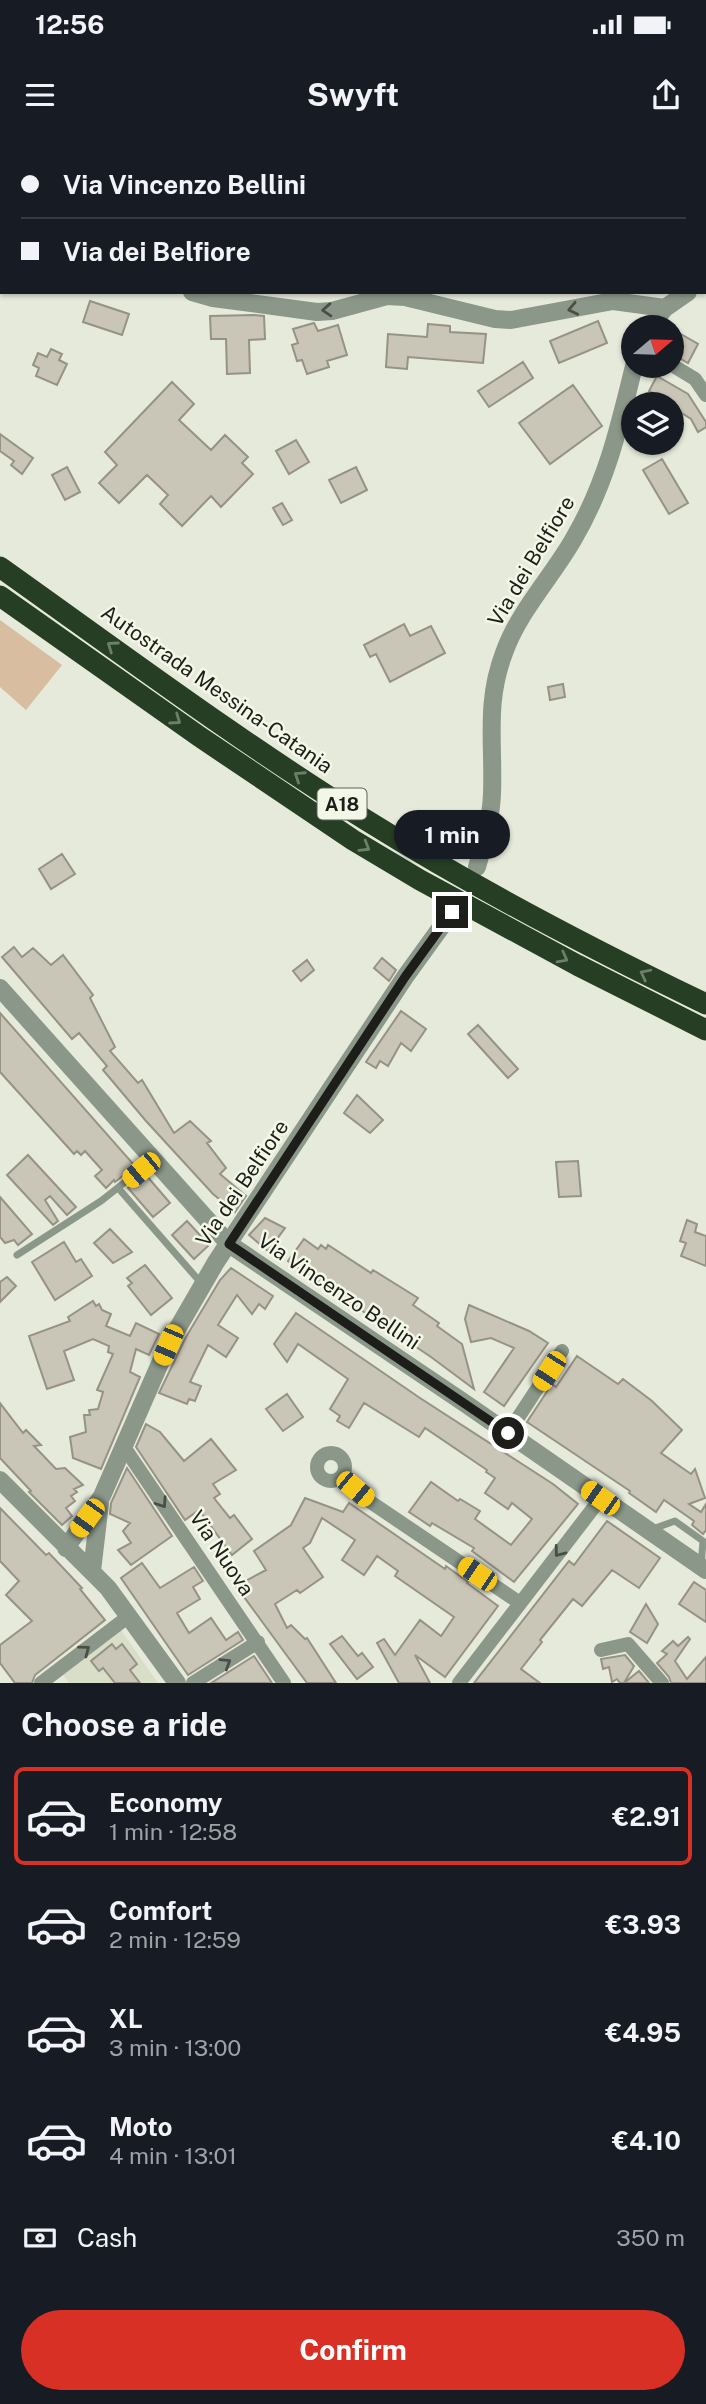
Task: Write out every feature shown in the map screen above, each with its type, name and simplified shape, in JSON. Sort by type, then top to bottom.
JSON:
[{"type":"highway","name":"Autostrada Messina-Catania","points":[[0,567],[213,718],[365,820],[497,896],[706,1004]]},
{"type":"highway","name":"A18","points":[[0,596],[211,745],[353,840],[543,947],[706,1030]]},
{"type":"street","points":[[199,294],[317,312],[332,311],[373,298],[396,296],[495,319],[511,320],[613,301],[664,309]]},
{"type":"street","points":[[659,315],[685,294]]},
{"type":"street","points":[[684,372],[695,379],[706,394]]},
{"type":"street","name":"Via dei Belfiore","points":[[477,867],[486,835],[492,796],[491,702],[495,679],[518,622],[573,540],[593,503],[608,467],[631,378]]},
{"type":"street","name":"Via dei Belfiore","points":[[102,1496],[168,1345],[202,1284],[405,977],[452,912]]},
{"type":"street","name":"Via Vincenzo Bellini","points":[[0,989],[229,1244],[704,1568]]},
{"type":"street","points":[[508,1433],[562,1350]]},
{"type":"street","name":"Via Nuova","points":[[124,1447],[284,1683]]},
{"type":"street","points":[[341,1477],[369,1501],[520,1603]]},
{"type":"street","points":[[0,1480],[92,1571],[129,1616],[177,1683]]},
{"type":"street","points":[[66,1548],[102,1496]]},
{"type":"street","points":[[92,1571],[102,1496]]},
{"type":"street","points":[[459,1683],[600,1498]]},
{"type":"street","points":[[41,1683],[129,1616]]},
{"type":"street","points":[[193,1683],[258,1642]]},
{"type":"street","points":[[601,1650],[628,1644],[662,1683]]},
{"type":"lane","points":[[17,1255],[119,1189],[153,1160]]},
{"type":"lane","points":[[119,1189],[202,1284]]},
{"type":"shaded area","points":[[0,620],[62,665],[26,710],[0,687]]},
{"type":"shaded area","points":[[121,1630],[158,1683],[69,1683],[63,1675]]},
{"type":"building","points":[[90,301],[129,314],[122,335],[83,322]]},
{"type":"building","points":[[210,316],[264,316],[265,339],[249,340],[250,373],[227,374],[226,339],[211,339]]},
{"type":"building","points":[[598,321],[607,343],[559,363],[550,341]]},
{"type":"building","points":[[314,323],[318,331],[338,325],[347,355],[327,361],[329,367],[307,374],[302,360],[297,361],[292,345],[298,343],[293,329]]},
{"type":"building","points":[[428,324],[450,326],[450,332],[486,334],[483,363],[408,357],[407,369],[386,367],[388,334],[427,337]]},
{"type":"building","points":[[684,336],[698,344],[688,363],[684,361]]},
{"type":"building","points":[[51,349],[62,354],[59,360],[67,364],[57,385],[36,376],[39,368],[33,365],[38,353],[47,357]]},
{"type":"building","points":[[523,362],[533,378],[489,407],[478,391]]},
{"type":"building","points":[[656,378],[660,378],[688,394],[706,422],[706,427],[698,432],[691,419],[684,415],[684,392],[649,391]]},
{"type":"building","points":[[172,382],[194,404],[179,420],[211,450],[225,435],[248,457],[242,463],[253,474],[221,507],[211,496],[182,526],[160,504],[168,495],[147,475],[119,503],[99,483],[117,465],[105,452]]},
{"type":"building","points":[[573,385],[602,426],[550,464],[519,423]]},
{"type":"building","points":[[0,434],[33,458],[22,474],[11,465],[14,461],[0,451]]},
{"type":"building","points":[[296,440],[309,462],[289,474],[276,451]]},
{"type":"building","points":[[662,459],[688,503],[669,514],[643,470]]},
{"type":"building","points":[[67,467],[80,492],[65,500],[52,475]]},
{"type":"building","points":[[356,467],[367,490],[341,503],[329,480]]},
{"type":"building","points":[[282,503],[292,520],[283,525],[273,508]]},
{"type":"building","points":[[404,624],[410,636],[431,626],[445,653],[390,682],[376,654],[370,657],[364,645]]},
{"type":"building","points":[[563,684],[565,697],[550,700],[548,687]]},
{"type":"building","points":[[62,854],[75,874],[51,889],[39,869]]},
{"type":"building","points":[[14,947],[22,957],[33,948],[51,965],[63,955],[93,995],[90,998],[115,1047],[110,1051],[138,1083],[142,1080],[174,1133],[190,1121],[211,1141],[207,1143],[226,1168],[220,1174],[246,1196],[235,1212],[213,1194],[146,1121],[103,1070],[107,1066],[79,1033],[72,1039],[2,957]]},
{"type":"building","points":[[382,958],[396,970],[389,981],[374,968]]},
{"type":"building","points":[[307,960],[314,970],[301,981],[293,971]]},
{"type":"building","points":[[401,1011],[426,1029],[411,1051],[401,1043],[388,1066],[380,1061],[376,1068],[366,1062]]},
{"type":"building","points":[[0,1013],[135,1166],[106,1188],[95,1176],[102,1170],[85,1151],[81,1155],[77,1151],[74,1154],[0,1072]]},
{"type":"building","points":[[478,1025],[518,1069],[508,1078],[468,1034]]},
{"type":"building","points":[[357,1095],[383,1120],[370,1133],[344,1113]]},
{"type":"building","points":[[28,1155],[76,1207],[67,1215],[50,1196],[45,1200],[58,1221],[53,1225],[7,1175]]},
{"type":"building","points":[[578,1161],[581,1196],[559,1197],[556,1162]]},
{"type":"building","points":[[146,1175],[170,1203],[153,1217],[128,1188]]},
{"type":"building","points":[[0,1197],[32,1234],[18,1245],[14,1240],[5,1243],[0,1237]]},
{"type":"building","points":[[265,1218],[285,1228],[268,1251],[249,1235]]},
{"type":"building","points":[[687,1220],[697,1224],[695,1232],[706,1236],[706,1266],[681,1256],[686,1243],[680,1241]]},
{"type":"building","points":[[187,1221],[209,1245],[194,1259],[172,1235]]},
{"type":"building","points":[[110,1229],[132,1252],[113,1263],[94,1243]]},
{"type":"building","points":[[304,1239],[318,1249],[321,1245],[326,1249],[328,1245],[371,1273],[373,1270],[418,1298],[413,1305],[439,1323],[437,1326],[462,1344],[474,1389],[288,1261]]},
{"type":"building","points":[[64,1242],[76,1262],[81,1259],[92,1276],[55,1300],[32,1262]]},
{"type":"building","points":[[145,1265],[172,1298],[151,1315],[128,1286],[132,1283],[127,1278]]},
{"type":"building","points":[[231,1268],[273,1296],[265,1309],[259,1304],[252,1314],[237,1295],[218,1325],[238,1338],[226,1357],[208,1345],[190,1382],[201,1386],[195,1401],[189,1399],[187,1404],[159,1393],[186,1337],[220,1280]]},
{"type":"building","points":[[7,1277],[16,1286],[0,1302],[0,1282]]},
{"type":"building","points":[[93,1301],[96,1306],[99,1304],[102,1310],[111,1314],[106,1326],[130,1336],[136,1323],[159,1334],[149,1355],[136,1349],[130,1372],[140,1377],[101,1469],[73,1458],[70,1437],[86,1432],[84,1415],[90,1415],[89,1410],[98,1409],[103,1392],[97,1390],[113,1354],[108,1352],[109,1346],[93,1339],[64,1351],[74,1380],[47,1389],[29,1336],[70,1321],[68,1317]]},
{"type":"building","points":[[469,1305],[529,1331],[548,1343],[504,1406],[484,1392],[514,1348],[491,1338],[471,1342],[465,1319]]},
{"type":"building","points":[[296,1313],[553,1484],[578,1504],[514,1582],[472,1551],[474,1548],[409,1512],[431,1482],[458,1501],[460,1499],[480,1511],[475,1519],[511,1545],[532,1519],[512,1503],[508,1509],[485,1493],[495,1478],[425,1428],[419,1437],[364,1403],[349,1428],[337,1421],[340,1416],[330,1409],[348,1379],[298,1344],[287,1362],[274,1344]]},
{"type":"building","points":[[577,1356],[618,1384],[623,1379],[652,1401],[682,1430],[661,1453],[691,1474],[695,1469],[705,1498],[689,1504],[701,1512],[706,1504],[706,1530],[703,1534],[692,1525],[694,1521],[664,1500],[656,1512],[629,1493],[630,1491],[527,1422],[552,1384],[556,1387]]},
{"type":"building","points":[[287,1394],[303,1417],[283,1431],[266,1409]]},
{"type":"building","points":[[0,1403],[23,1433],[26,1430],[41,1445],[34,1446],[56,1469],[65,1468],[83,1485],[74,1489],[77,1492],[71,1496],[75,1501],[66,1508],[72,1516],[62,1525],[0,1458]]},
{"type":"building","points":[[146,1424],[160,1432],[184,1461],[211,1439],[236,1470],[213,1484],[220,1494],[214,1498],[230,1518],[234,1515],[252,1539],[232,1555],[199,1510],[185,1520],[136,1447]]},
{"type":"building","points":[[127,1468],[172,1536],[131,1565],[118,1550],[131,1543],[123,1531],[130,1523],[110,1514],[111,1503]]},
{"type":"building","points":[[305,1498],[343,1512],[349,1503],[445,1569],[446,1566],[498,1606],[445,1677],[415,1655],[430,1683],[399,1683],[377,1643],[384,1639],[395,1655],[420,1620],[441,1636],[454,1617],[395,1576],[398,1571],[377,1556],[364,1575],[342,1560],[355,1540],[322,1518],[310,1543],[303,1548],[323,1577],[300,1593],[297,1590],[275,1604],[287,1628],[291,1625],[307,1638],[336,1683],[307,1683],[236,1586],[266,1570],[254,1551],[291,1525]]},
{"type":"building","points":[[0,1508],[82,1588],[80,1589],[105,1620],[35,1675],[32,1683],[15,1683],[0,1663],[0,1645],[32,1621],[6,1595],[19,1581],[0,1561]]},
{"type":"building","points":[[607,1521],[660,1558],[639,1588],[612,1570],[582,1606],[573,1599],[521,1669],[540,1683],[474,1683],[569,1561],[574,1565]]},
{"type":"building","points":[[142,1563],[160,1588],[194,1567],[203,1581],[193,1587],[200,1599],[177,1613],[189,1633],[211,1618],[226,1640],[238,1632],[243,1640],[188,1675],[121,1578]]},
{"type":"building","points":[[694,1582],[706,1590],[706,1622],[679,1604]]},
{"type":"building","points":[[646,1604],[658,1624],[647,1643],[630,1632]]},
{"type":"building","points":[[342,1636],[358,1656],[362,1653],[373,1667],[357,1679],[330,1644]]},
{"type":"building","points":[[688,1637],[690,1639],[675,1661],[687,1679],[706,1657],[706,1683],[671,1683],[657,1663],[667,1654],[662,1651],[673,1641],[678,1646]]},
{"type":"building","points":[[112,1644],[116,1649],[122,1644],[137,1664],[130,1670],[140,1683],[115,1683],[103,1668],[99,1671],[91,1661]]},
{"type":"building","points":[[625,1655],[634,1666],[624,1683],[617,1679],[612,1682],[609,1667],[603,1669],[601,1659]]},
{"type":"building","points":[[254,1656],[272,1683],[211,1683]]},
{"type":"building","points":[[639,1671],[649,1683],[624,1683]]},
{"type":"route","points":[[452,912],[405,977],[229,1244],[508,1433]]}]
